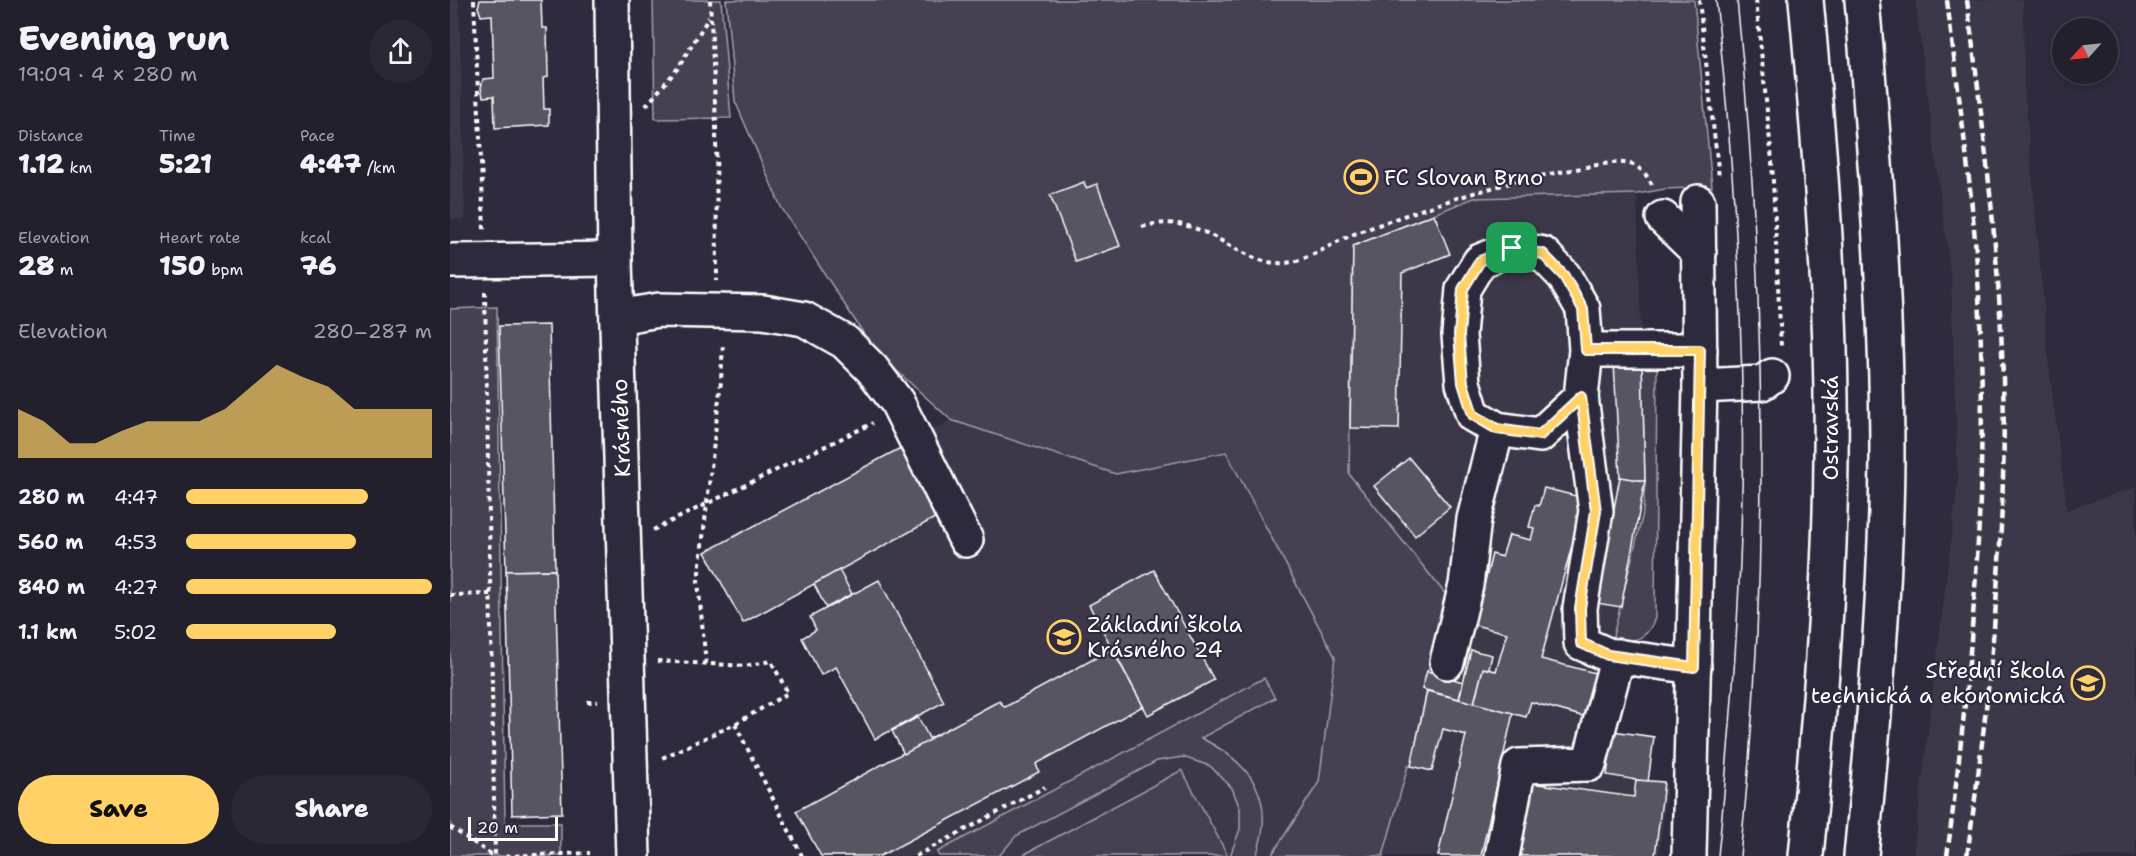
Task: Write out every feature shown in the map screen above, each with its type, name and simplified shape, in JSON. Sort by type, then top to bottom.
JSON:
[{"type":"main road","name":"Krásného","points":[[612,0],[615,259],[633,856]]},
{"type":"main road","name":"Ostravská","points":[[1806,0],[1828,296],[1831,456],[1821,698],[1806,856]]},
{"type":"main road","points":[[1861,856],[1878,660],[1887,457],[1875,149],[1862,0]]},
{"type":"main road","points":[[1689,856],[1700,386],[1698,202]]},
{"type":"main road","points":[[1664,218],[1699,252]]},
{"type":"main road","points":[[1581,397],[1540,435],[1497,429],[1473,415],[1463,383],[1459,335],[1463,289],[1480,261],[1512,248],[1543,254],[1564,276],[1583,309],[1586,350],[1581,397],[1596,511],[1580,608],[1581,643],[1618,656],[1694,667]]},
{"type":"main road","points":[[450,261],[615,259]]},
{"type":"main road","points":[[617,317],[659,310],[763,312],[804,319],[845,342],[872,369],[901,410],[966,540]]},
{"type":"main road","points":[[1586,350],[1700,350]]},
{"type":"main road","points":[[1700,386],[1762,383],[1772,376]]},
{"type":"main road","points":[[1447,662],[1466,585],[1474,519],[1497,429]]},
{"type":"main road","points":[[1502,856],[1519,766],[1589,764],[1618,656]]},
{"type":"path","points":[[474,0],[485,260],[495,856]]},
{"type":"path","points":[[706,664],[698,581],[708,503],[723,339],[717,310],[716,124],[709,17],[710,0]]},
{"type":"path","points":[[1698,202],[1716,195],[1719,170],[1699,0]]},
{"type":"path","points":[[1756,0],[1772,161],[1782,341],[1780,358],[1772,376]]},
{"type":"path","points":[[642,110],[678,68],[709,17]]},
{"type":"path","points":[[1142,227],[1169,222],[1184,223],[1211,233],[1257,259],[1279,264],[1301,260],[1357,233],[1485,188],[1618,163],[1629,164],[1641,169],[1650,179],[1664,218]]},
{"type":"path","points":[[644,534],[901,410]]},
{"type":"path","points":[[450,595],[490,594]]},
{"type":"path","points":[[652,661],[745,666],[771,661],[788,693],[735,724],[653,762]]},
{"type":"path","points":[[735,724],[802,856]]},
{"type":"path","points":[[916,856],[1045,786]]},
{"type":"path","points":[[450,827],[495,856]]},
{"type":"path","points":[[506,856],[590,853]]},
{"type":"shaded area","points":[[450,0],[459,0],[465,219],[450,219]]},
{"type":"shaded area","points":[[653,0],[721,0],[731,118],[655,119]]},
{"type":"shaded area","points":[[726,0],[1694,0],[1712,187],[1665,189],[1637,194],[1474,198],[1353,246],[1349,474],[1451,601],[1422,689],[1427,690],[1411,766],[1408,766],[1383,856],[1271,856],[1319,782],[1335,657],[1226,452],[1116,474],[951,420],[875,351],[781,207],[735,101]]},
{"type":"shaded area","points":[[1915,0],[2023,0],[2024,86],[2050,376],[2067,510],[2136,487],[2136,856],[1913,856],[1958,481],[1951,276]]},
{"type":"shaded area","points":[[1637,194],[1645,481],[1643,513],[1603,675],[1612,738],[1648,780],[1667,785],[1659,856],[1383,856],[1408,766],[1411,765],[1427,691],[1422,689],[1451,602],[1349,474],[1353,246],[1474,198]]},
{"type":"shaded area","points":[[497,307],[505,823],[561,823],[561,856],[450,856],[450,309]]},
{"type":"shaded area","points":[[1642,362],[1657,368],[1655,618],[1644,636],[1627,641],[1612,640],[1643,513],[1645,481]]},
{"type":"shaded area","name":"Základní škola Krásného 24","points":[[951,420],[1116,474],[1226,452],[1335,657],[1319,782],[1271,856],[821,856],[796,811],[903,754],[892,731],[875,739],[836,668],[821,675],[802,638],[816,630],[810,617],[826,608],[814,585],[743,623],[705,553]]},
{"type":"shaded area","points":[[1264,678],[1275,698],[1201,738],[1234,759],[1255,785],[1261,800],[1263,817],[1262,835],[1256,856],[1230,856],[1240,829],[1240,809],[1232,788],[1210,766],[1183,757],[1157,761],[1016,836],[999,856],[939,856],[937,852]]},
{"type":"shaded area","points":[[1182,770],[1228,856],[1021,856]]},
{"type":"building","points":[[480,0],[541,0],[542,28],[547,28],[548,77],[543,78],[544,109],[549,109],[549,125],[495,128],[494,96],[483,97],[481,88],[483,79],[494,78],[492,15],[481,16],[478,7]]},
{"type":"building","points":[[1084,182],[1086,188],[1097,184],[1120,246],[1076,262],[1050,195]]},
{"type":"building","points":[[1434,214],[1450,254],[1402,273],[1399,429],[1350,428],[1353,246]]},
{"type":"building","points":[[549,325],[555,570],[506,571],[499,326]]},
{"type":"building","points":[[1642,362],[1645,481],[1620,477],[1614,363]]},
{"type":"building","points":[[908,444],[944,513],[743,623],[705,552]]},
{"type":"building","points":[[1409,458],[1450,507],[1415,536],[1374,486]]},
{"type":"building","points":[[1620,477],[1645,481],[1621,607],[1596,603]]},
{"type":"building","points":[[1544,488],[1584,498],[1573,540],[1584,542],[1582,553],[1571,549],[1541,659],[1603,675],[1592,719],[1531,702],[1526,717],[1474,703],[1483,668],[1496,671],[1507,633],[1474,625],[1492,554],[1502,557],[1509,535],[1531,540],[1534,528],[1529,527],[1535,505],[1539,506]]},
{"type":"building","points":[[555,570],[562,813],[512,815],[506,571]]},
{"type":"building","points":[[839,570],[852,594],[826,608],[814,584]]},
{"type":"building","points":[[1154,570],[1214,680],[1148,715],[1089,605]]},
{"type":"building","points":[[879,580],[944,702],[875,739],[836,667],[821,675],[802,638],[816,630],[810,617]]},
{"type":"building","points":[[1112,649],[1143,706],[1036,764],[1039,772],[880,856],[821,856],[796,811],[999,701],[1005,707]]},
{"type":"building","points":[[1471,650],[1492,655],[1489,669],[1483,668],[1474,703],[1459,699]]},
{"type":"building","points":[[1427,671],[1463,682],[1459,699],[1422,689]]},
{"type":"building","points":[[1427,691],[1513,713],[1481,856],[1438,856],[1466,735],[1443,729],[1432,771],[1411,766]]},
{"type":"building","points":[[918,717],[930,740],[904,754],[892,731]]},
{"type":"building","points":[[1613,731],[1654,737],[1648,782],[1607,775]]},
{"type":"building","points":[[1636,780],[1664,782],[1655,856],[1521,856],[1531,783],[1634,797]]},
{"type":"tram line","points":[[1716,0],[1734,210],[1742,421],[1742,492],[1736,636],[1718,856]]},
{"type":"tram line","points":[[1737,0],[1754,214],[1761,428],[1757,642],[1740,856]]},
{"type":"railway","points":[[1947,0],[1978,279],[1982,424],[1971,640],[1947,856]]},
{"type":"railway","points":[[1967,0],[1994,238],[2004,418],[2001,526],[1995,620],[1980,762],[1967,856]]},
{"type":"place","name":"FC Slovan Brno","points":[[1361,177]]},
{"type":"place","name":"Základní škola Krásného 24","points":[[1064,637]]},
{"type":"place","name":"Střední škola technická a ekonomická","points":[[2088,683]]},
{"type":"route","points":[[1512,248],[1543,254],[1564,276],[1583,309],[1586,350],[1700,350],[1694,667],[1608,655],[1581,643],[1580,608],[1596,511],[1581,397],[1540,435],[1497,429],[1473,415],[1463,383],[1459,335],[1463,289],[1480,261],[1512,248]]}]
